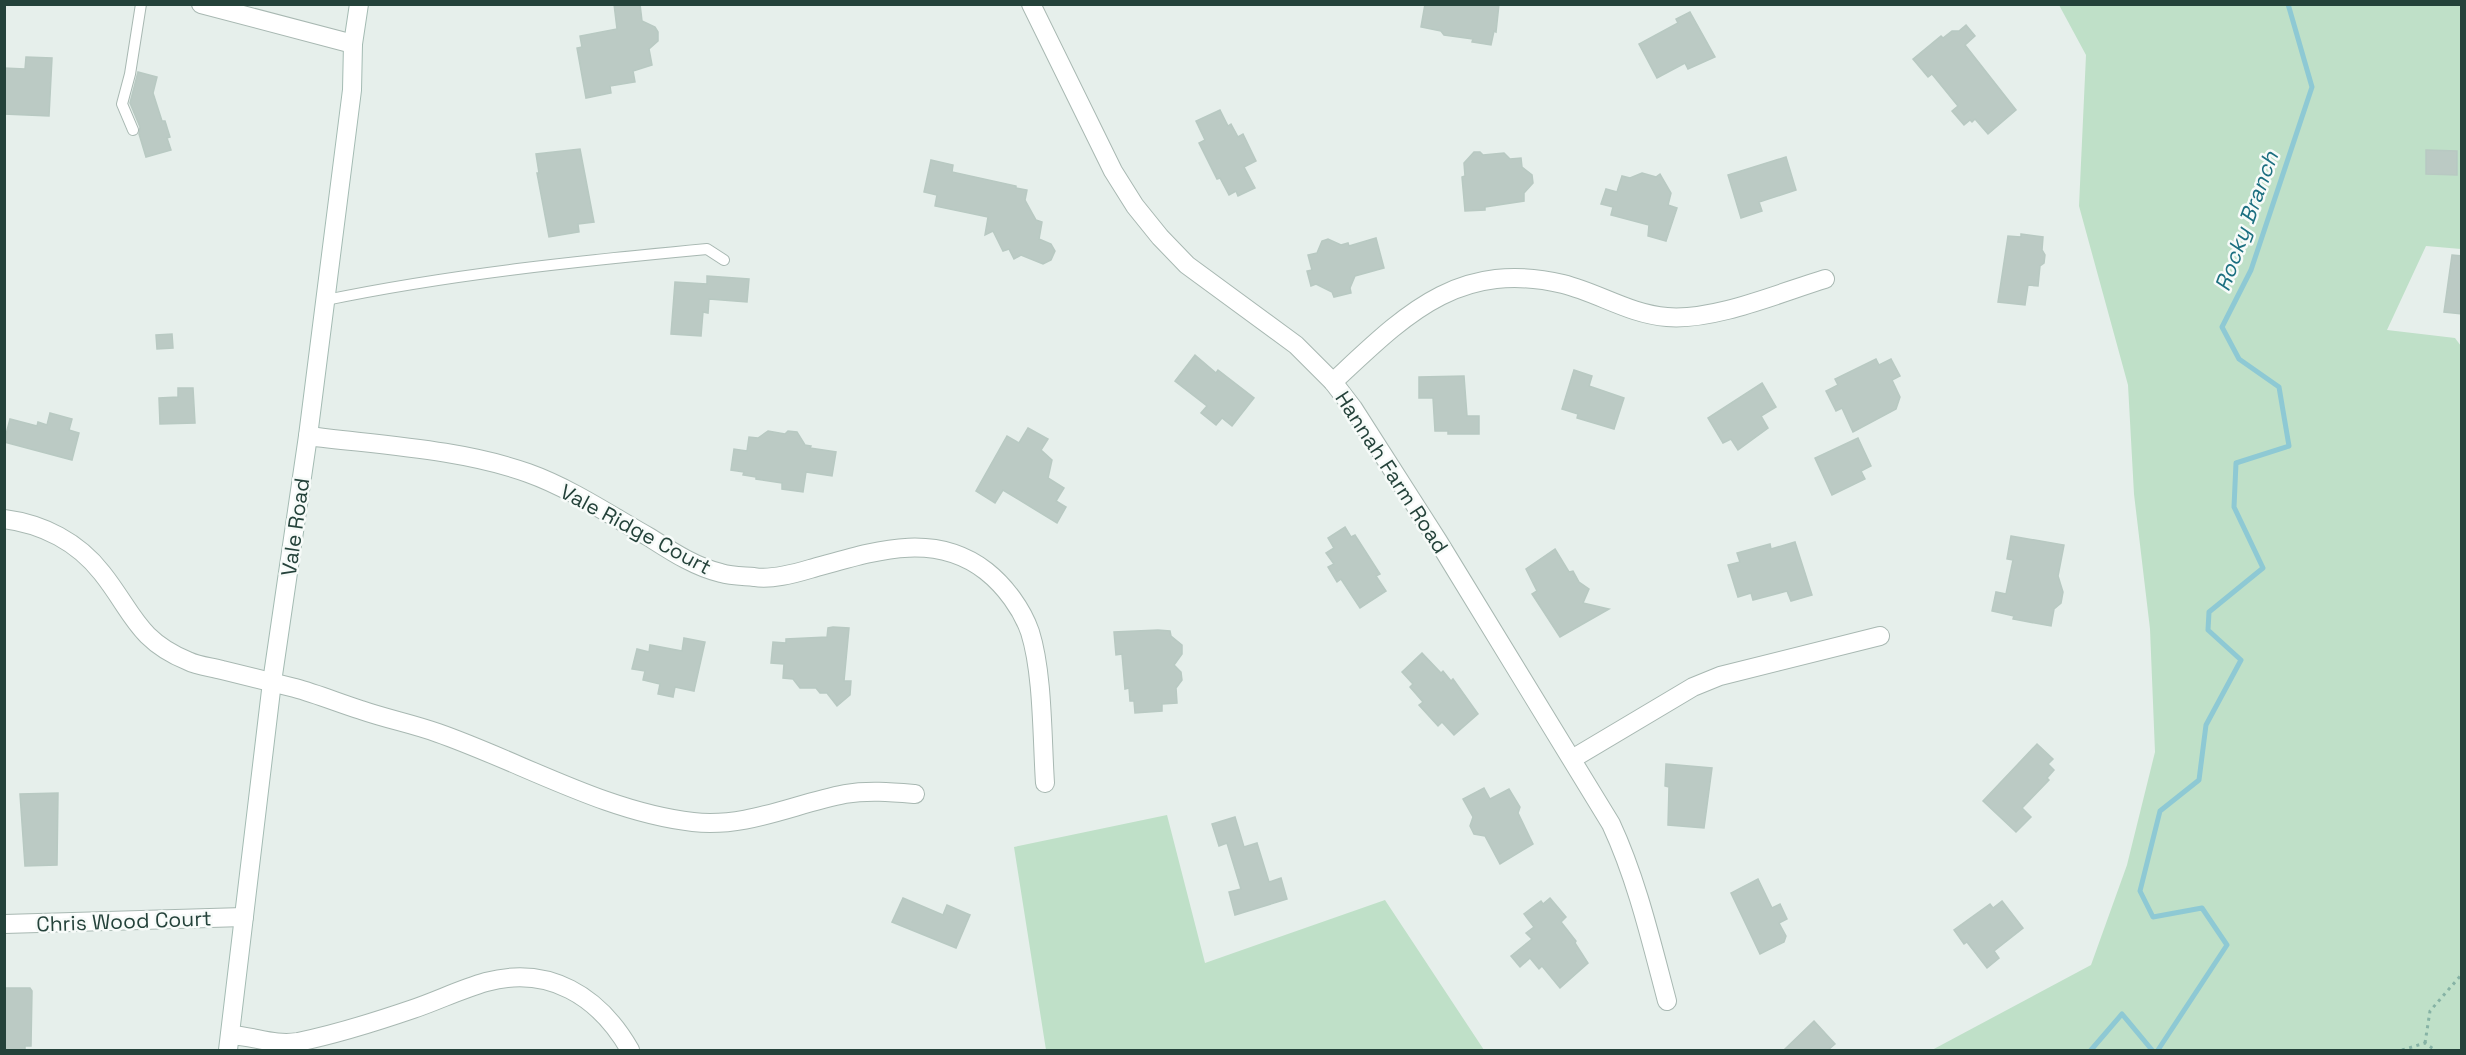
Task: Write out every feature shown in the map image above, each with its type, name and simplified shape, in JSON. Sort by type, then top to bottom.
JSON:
[{"type":"street","points":[[201,4],[353,44]]},
{"type":"street","name":"Vale Road","points":[[229,1043],[272,682],[326,300],[352,90],[353,44],[359,4]]},
{"type":"street","name":"Hannah Farm Road","points":[[1031,4],[1113,171],[1135,206],[1187,265],[1296,345],[1333,382],[1353,408],[1611,824],[1623,850],[1636,889],[1667,1001]]},
{"type":"street","points":[[1333,382],[1377,342],[1422,306],[1444,293],[1493,278],[1529,279],[1561,284],[1642,313],[1668,317],[1718,312],[1825,279]]},
{"type":"street","name":"Vale Ridge Court","points":[[308,436],[464,456],[529,473],[578,497],[684,558],[720,573],[760,578],[797,573],[881,550],[912,546],[947,550],[987,572],[1012,597],[1030,631],[1036,667],[1045,783]]},
{"type":"street","points":[[4,519],[44,528],[86,555],[103,574],[131,619],[147,636],[167,651],[190,662],[272,682],[437,732],[612,802],[693,822],[726,823],[750,820],[845,794],[882,791],[915,794]]},
{"type":"street","points":[[1572,759],[1693,687],[1720,676],[1880,636]]},
{"type":"street","name":"Chris Wood Court","points":[[4,924],[244,916]]},
{"type":"street","points":[[229,1043],[296,1042],[391,1016],[485,982],[523,978],[551,981],[570,988],[588,999],[604,1014],[630,1050]]},
{"type":"lane","points":[[133,130],[122,104],[130,74],[141,4]]},
{"type":"lane","points":[[326,300],[388,287],[568,262],[707,249],[724,260]]},
{"type":"path","points":[[2425,1043],[2430,1011],[2462,974]]},
{"type":"path","points":[[2402,1050],[2425,1043]]},
{"type":"path","points":[[2425,1043],[2435,1050]]},
{"type":"green space","points":[[2059,5],[2461,5],[2461,249],[2426,246],[2387,330],[2455,338],[2461,346],[2461,1050],[1932,1050],[2091,965],[2127,865],[2155,752],[2150,629],[2134,494],[2128,385],[2079,206],[2086,55]]},
{"type":"green space","points":[[1167,815],[1205,963],[1385,900],[1484,1050],[1046,1050],[1014,847]]},
{"type":"building","points":[[614,4],[640,4],[642,21],[655,27],[658,32],[658,41],[649,49],[652,65],[633,71],[635,82],[610,86],[611,93],[586,98],[577,48],[582,47],[580,36],[617,29]]},
{"type":"building","points":[[1425,4],[1499,4],[1496,32],[1494,31],[1491,45],[1472,42],[1473,39],[1444,35],[1441,31],[1421,27]]},
{"type":"building","points":[[1690,12],[1715,57],[1688,69],[1685,63],[1657,78],[1639,44],[1678,23],[1676,19]]},
{"type":"building","points":[[1966,25],[1975,36],[1965,45],[2016,110],[1988,134],[1975,119],[1964,125],[1952,111],[1958,106],[1932,74],[1928,77],[1913,59],[1941,36],[1943,38],[1952,31],[1959,31]]},
{"type":"building","points":[[26,57],[52,58],[49,116],[4,114],[4,68],[25,69]]},
{"type":"building","points":[[138,72],[157,77],[153,93],[170,137],[167,138],[171,150],[146,157],[139,134],[140,127],[130,103]]},
{"type":"building","points":[[1220,110],[1228,126],[1231,124],[1238,137],[1243,134],[1256,161],[1244,167],[1255,188],[1238,196],[1236,191],[1229,195],[1220,178],[1217,179],[1199,143],[1205,140],[1196,121]]},
{"type":"building","points":[[580,149],[594,222],[578,224],[579,232],[549,237],[537,173],[539,173],[536,154]]},
{"type":"building","points":[[2426,150],[2457,151],[2457,175],[2426,174]]},
{"type":"building","points":[[1474,152],[1480,152],[1483,155],[1504,153],[1510,159],[1521,158],[1522,167],[1532,175],[1533,183],[1524,193],[1524,201],[1485,207],[1485,210],[1465,211],[1462,177],[1465,176],[1464,163]]},
{"type":"building","points":[[1786,157],[1796,190],[1759,202],[1762,211],[1741,218],[1728,175]]},
{"type":"building","points":[[931,160],[953,165],[952,172],[1027,190],[1025,200],[1036,220],[1042,222],[1039,239],[1051,244],[1055,251],[1051,260],[1043,264],[1021,255],[1014,259],[1009,249],[1003,251],[993,231],[985,235],[988,217],[935,206],[937,195],[924,192]]},
{"type":"building","points":[[1642,173],[1656,177],[1660,174],[1671,193],[1668,205],[1677,208],[1666,241],[1648,236],[1649,225],[1611,215],[1613,207],[1601,204],[1606,189],[1617,192],[1622,176],[1630,178]]},
{"type":"building","points":[[2021,234],[2043,237],[2042,250],[2045,255],[2044,263],[2040,266],[2038,286],[2028,285],[2025,305],[1998,302],[2008,236],[2021,237]]},
{"type":"building","points":[[1376,238],[1384,268],[1355,276],[1350,288],[1351,293],[1334,297],[1332,292],[1316,284],[1311,286],[1307,271],[1312,270],[1308,255],[1317,253],[1322,241],[1328,239],[1341,245],[1348,243],[1349,246]]},
{"type":"building","points":[[2452,255],[2462,256],[2462,314],[2444,312]]},
{"type":"building","points":[[707,276],[749,279],[747,302],[709,299],[708,313],[703,312],[701,336],[671,334],[675,282],[707,284]]},
{"type":"building","points":[[172,334],[173,348],[157,349],[156,335]]},
{"type":"building","points":[[1195,355],[1216,373],[1218,370],[1254,398],[1232,426],[1222,418],[1216,425],[1201,413],[1207,406],[1175,381]]},
{"type":"building","points":[[1876,359],[1879,365],[1891,359],[1900,376],[1892,380],[1900,397],[1896,409],[1853,432],[1842,408],[1836,411],[1826,391],[1838,385],[1835,379]]},
{"type":"building","points":[[1574,370],[1592,376],[1589,386],[1624,398],[1614,429],[1577,418],[1578,414],[1562,409]]},
{"type":"building","points":[[1464,376],[1467,416],[1479,416],[1479,434],[1448,434],[1448,431],[1435,431],[1433,398],[1419,398],[1419,377]]},
{"type":"building","points":[[1762,383],[1776,407],[1761,416],[1768,428],[1738,450],[1731,439],[1723,443],[1708,418]]},
{"type":"building","points":[[178,388],[193,388],[195,423],[160,424],[159,398],[178,397]]},
{"type":"building","points":[[50,413],[72,419],[69,430],[79,433],[72,460],[4,442],[10,419],[37,426],[38,422],[47,425]]},
{"type":"building","points":[[1028,428],[1048,439],[1041,450],[1052,460],[1048,478],[1064,488],[1056,501],[1066,507],[1057,523],[1003,490],[995,503],[976,491],[1007,436],[1019,443]]},
{"type":"building","points":[[768,431],[785,434],[788,431],[797,432],[805,445],[811,446],[810,448],[836,452],[832,476],[806,472],[803,492],[782,489],[782,483],[756,479],[756,477],[743,475],[744,472],[731,470],[734,449],[747,451],[749,437],[758,438]]},
{"type":"building","points":[[1858,438],[1871,466],[1861,471],[1865,479],[1832,495],[1815,458]]},
{"type":"building","points":[[1345,527],[1351,537],[1355,535],[1380,574],[1376,576],[1386,591],[1360,608],[1341,579],[1337,582],[1328,567],[1334,564],[1326,553],[1334,548],[1328,538]]},
{"type":"building","points":[[2011,536],[2064,545],[2058,576],[2063,592],[2061,603],[2054,609],[2051,626],[2013,619],[2014,616],[1992,611],[1996,592],[2006,594],[2013,560],[2007,559]]},
{"type":"building","points":[[1795,542],[1812,595],[1791,601],[1787,591],[1753,600],[1751,593],[1738,597],[1728,565],[1740,562],[1737,553],[1770,544],[1771,549]]},
{"type":"building","points":[[1555,549],[1569,572],[1573,571],[1579,582],[1589,589],[1583,603],[1609,609],[1560,637],[1532,594],[1537,591],[1526,569]]},
{"type":"building","points":[[828,628],[849,628],[844,681],[851,681],[850,695],[837,706],[827,693],[820,693],[816,688],[800,688],[793,679],[783,678],[784,664],[771,663],[773,642],[786,643],[786,639],[827,637]]},
{"type":"building","points":[[1170,631],[1171,636],[1182,645],[1182,654],[1174,665],[1181,672],[1182,680],[1176,688],[1177,703],[1162,704],[1162,711],[1135,713],[1134,701],[1130,701],[1129,688],[1125,689],[1122,654],[1116,655],[1114,632]]},
{"type":"building","points":[[684,638],[705,642],[694,691],[675,687],[673,697],[658,694],[660,684],[643,680],[645,671],[632,669],[637,649],[649,652],[650,645],[682,651]]},
{"type":"building","points":[[1422,653],[1441,673],[1443,671],[1451,681],[1453,679],[1478,714],[1454,735],[1442,722],[1438,726],[1419,705],[1423,702],[1410,687],[1413,684],[1402,672]]},
{"type":"building","points":[[2037,744],[2053,759],[2048,764],[2054,770],[2047,778],[2049,780],[2022,808],[2031,817],[2016,832],[1983,801]]},
{"type":"building","points":[[1666,764],[1712,768],[1704,828],[1668,825],[1669,787],[1665,786]]},
{"type":"building","points":[[1484,788],[1490,799],[1509,789],[1520,807],[1518,813],[1533,844],[1500,864],[1485,836],[1474,834],[1470,826],[1473,817],[1463,799]]},
{"type":"building","points":[[58,793],[57,865],[25,866],[20,794]]},
{"type":"building","points":[[1235,817],[1244,847],[1257,843],[1269,882],[1281,878],[1287,899],[1235,915],[1229,892],[1241,889],[1227,843],[1219,846],[1212,824]]},
{"type":"building","points":[[1758,879],[1772,908],[1780,904],[1787,919],[1779,923],[1786,936],[1784,942],[1760,954],[1731,893]]},
{"type":"building","points":[[903,898],[943,915],[947,905],[970,915],[956,948],[892,922]]},
{"type":"building","points":[[1550,898],[1566,917],[1561,922],[1576,941],[1575,943],[1588,963],[1560,988],[1542,966],[1539,969],[1530,958],[1520,967],[1511,956],[1532,939],[1526,933],[1534,927],[1524,914],[1541,901],[1543,904]]},
{"type":"building","points":[[2002,901],[2023,928],[1994,951],[1999,958],[1987,968],[1967,942],[1964,944],[1954,930],[1990,904],[1993,908]]},
{"type":"building","points":[[4,988],[30,988],[32,991],[31,1046],[25,1046],[25,1050],[4,1050]]},
{"type":"building","points":[[1814,1021],[1835,1044],[1828,1050],[1784,1050]]},
{"type":"waterway","name":"Rocky Branch","points":[[2158,1050],[2227,945],[2202,908],[2153,917],[2140,891],[2160,811],[2199,780],[2206,725],[2241,660],[2208,630],[2209,612],[2263,568],[2234,507],[2236,463],[2289,446],[2279,387],[2239,359],[2222,327],[2251,270],[2312,87],[2288,4]]},
{"type":"waterway","name":"Rocky Branch","points":[[2091,1050],[2122,1014],[2152,1050]]}]
